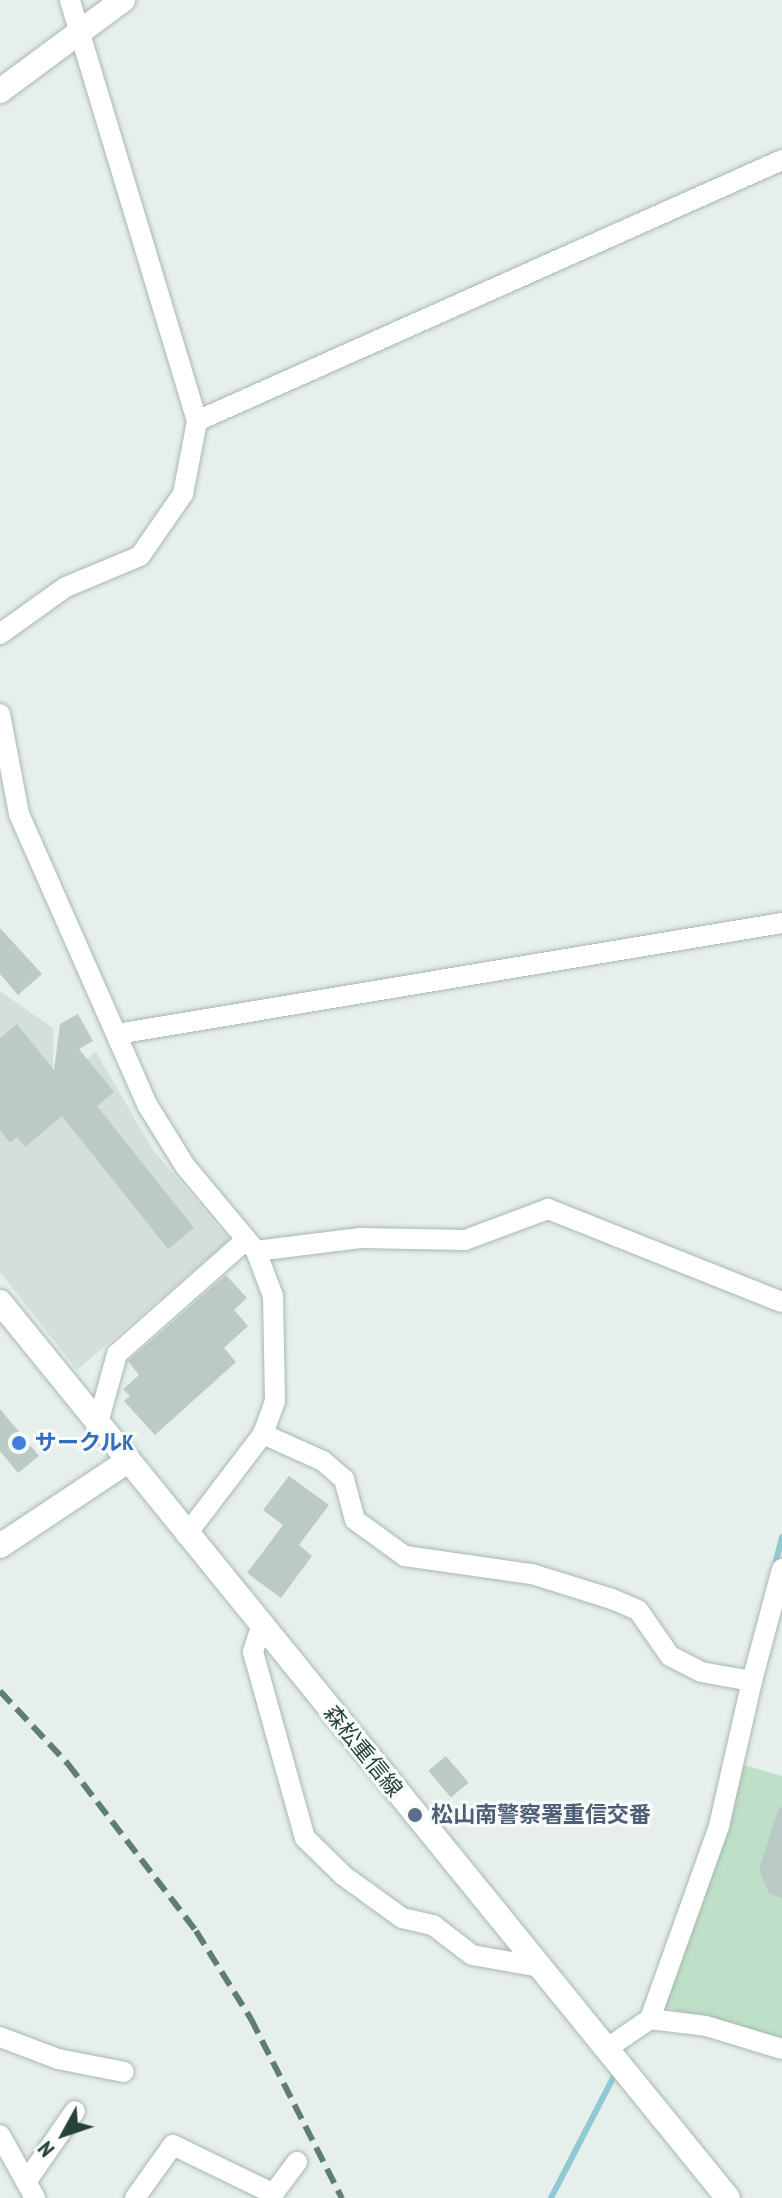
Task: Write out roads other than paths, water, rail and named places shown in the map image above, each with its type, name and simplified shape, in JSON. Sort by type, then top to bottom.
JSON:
[{"type":"main road","points":[[0,91],[123,0]]},
{"type":"main road","name":"森松重信線","points":[[0,1302],[186,1535],[728,2198]]},
{"type":"main road","points":[[0,1546],[128,1461]]},
{"type":"street","points":[[0,634],[66,587],[140,556],[183,494],[197,421],[70,0]]},
{"type":"street","points":[[197,421],[782,160]]},
{"type":"street","points":[[0,714],[10,816],[117,1034],[148,1106],[185,1166],[251,1245],[273,1296],[275,1401],[263,1434],[186,1535]]},
{"type":"street","points":[[117,1034],[782,923]]},
{"type":"street","points":[[98,1423],[117,1354],[251,1245],[360,1238],[465,1240],[548,1209],[782,1302]]},
{"type":"street","points":[[263,1434],[323,1461],[344,1479],[355,1520],[405,1556],[532,1574],[612,1599],[638,1610],[670,1656],[701,1672],[752,1681]]},
{"type":"street","points":[[606,2049],[650,2019],[719,1826],[752,1681],[782,1569]]},
{"type":"street","points":[[261,1627],[253,1652],[305,1838],[344,1876],[402,1918],[433,1925],[472,1955],[540,1967]]},
{"type":"street","points":[[650,2019],[706,2026],[782,2049]]},
{"type":"street","points":[[0,2037],[58,2059],[124,2072]]},
{"type":"street","points":[[31,2190],[75,2111]]},
{"type":"street","points":[[0,2135],[31,2190]]},
{"type":"street","points":[[135,2198],[173,2145],[272,2196],[297,2162]]},
{"type":"waterway","points":[[774,1569],[782,1537]]},
{"type":"waterway","points":[[551,2198],[617,2070]]},
{"type":"railway","points":[[0,1691],[68,1764],[196,1931],[251,2019],[342,2198]]},
{"type":"place","name":"サークルK","points":[[19,1443]]},
{"type":"place","name":"松山南警察署重信交番","points":[[415,1815]]}]
